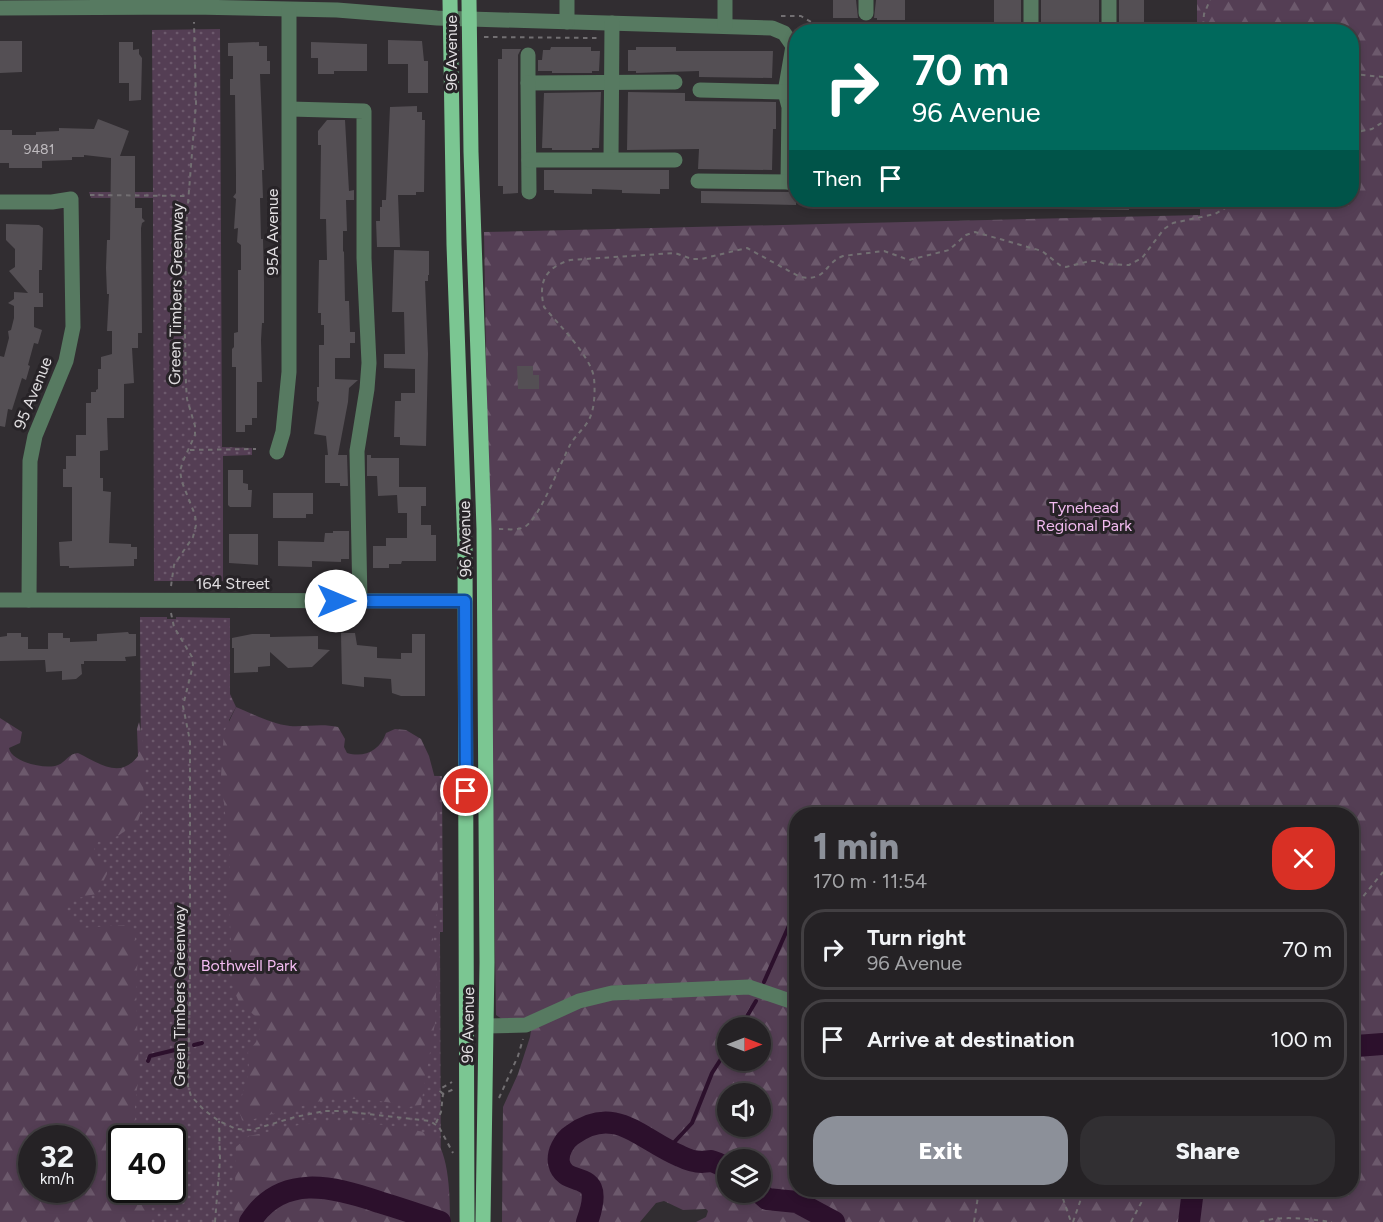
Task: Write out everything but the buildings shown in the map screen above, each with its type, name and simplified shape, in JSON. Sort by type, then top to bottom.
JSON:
[{"type":"main road","name":"96 Avenue","points":[[450,0],[453,245],[464,495],[475,1195],[483,1222]]},
{"type":"main road","name":"96 Avenue","points":[[467,1222],[475,1195],[486,1026],[484,529],[471,152],[469,0]]},
{"type":"main road","points":[[465,601],[484,630]]},
{"type":"street","points":[[567,0],[567,22]]},
{"type":"street","points":[[725,0],[725,25]]},
{"type":"street","points":[[1031,0],[1031,24]]},
{"type":"street","points":[[1109,0],[1109,24]]},
{"type":"street","points":[[0,8],[193,7],[356,11],[469,19],[725,25],[777,29],[789,38]]},
{"type":"street","name":"95A Avenue","points":[[277,452],[283,432],[289,372],[289,10]]},
{"type":"street","points":[[611,159],[612,23]]},
{"type":"street","points":[[528,55],[529,192]]},
{"type":"street","points":[[789,75],[785,92],[789,107]]},
{"type":"street","points":[[528,83],[675,82]]},
{"type":"street","points":[[700,90],[785,92]]},
{"type":"street","points":[[290,109],[364,111],[364,258],[369,363],[368,389],[357,451],[360,601]]},
{"type":"street","points":[[529,160],[675,160]]},
{"type":"street","points":[[698,181],[789,182]]},
{"type":"street","name":"95 Avenue","points":[[0,202],[71,200],[73,327],[66,361],[35,436],[31,455],[28,489],[29,600]]},
{"type":"street","name":"164 Street","points":[[0,600],[465,601]]},
{"type":"street","points":[[486,1026],[526,1025],[579,1000],[612,993],[749,987],[789,1001]]},
{"type":"path","points":[[1203,24],[1204,14],[1210,0]]},
{"type":"path","name":"Green Timbers Greenway","points":[[171,593],[174,565],[193,537],[196,525],[195,515],[180,471],[195,435],[186,385],[186,228],[196,103],[194,18]]},
{"type":"path","points":[[1359,75],[1383,77]]},
{"type":"path","points":[[1359,132],[1372,129],[1383,122]]},
{"type":"path","points":[[90,195],[164,197],[189,195]]},
{"type":"path","points":[[498,529],[519,529],[526,526],[535,516],[571,443],[589,421],[592,412],[594,376],[590,367],[584,356],[544,307],[543,279],[561,263],[570,260],[675,254],[701,259],[747,248],[800,277],[808,278],[821,275],[843,256],[884,251],[909,260],[949,250],[966,235],[975,232],[1042,251],[1061,266],[1066,267],[1090,261],[1129,265],[1142,258],[1164,229],[1173,223],[1215,214],[1227,207]]},
{"type":"path","points":[[188,450],[256,449]]},
{"type":"path","name":"Green Timbers Greenway","points":[[171,607],[172,624],[192,657],[193,665],[183,706],[190,741],[188,1086],[194,1100],[219,1121],[236,1130],[252,1130],[295,1117],[342,1111],[405,1117],[436,1123]]},
{"type":"path","points":[[1359,901],[1383,872]]},
{"type":"path","points":[[497,1102],[518,1056],[526,1025]]},
{"type":"path","points":[[453,1089],[443,1094],[441,1112],[436,1123],[443,1131],[454,1161]]},
{"type":"path","points":[[215,1222],[220,1159],[219,1121]]},
{"type":"path","points":[[974,1222],[978,1197]]},
{"type":"path","points":[[1063,1197],[1072,1222]]},
{"type":"path","points":[[1072,1222],[1081,1197]]},
{"type":"path","points":[[1131,1222],[1144,1197]]},
{"type":"path","points":[[1260,1222],[1269,1219],[1300,1218],[1332,1222]]},
{"type":"green space","name":"Tynehead Regional Park","points":[[1197,0],[1383,0],[1383,1222],[696,1222],[706,1217],[708,1211],[706,1209],[683,1210],[664,1201],[656,1203],[640,1222],[502,1222],[503,1107],[518,1074],[530,1037],[533,1018],[502,1019],[496,1015],[484,232],[1200,215],[1200,207],[1359,207],[1359,24],[1197,24]]},
{"type":"green space","points":[[220,29],[222,447],[252,448],[252,455],[223,456],[223,581],[154,581],[153,198],[91,198],[89,192],[153,192],[152,30]]},
{"type":"green space","name":"Bothwell Park","points":[[140,617],[176,619],[176,617],[230,618],[230,694],[236,707],[229,720],[228,774],[442,776],[441,1222],[0,1222],[0,775],[141,775]]},
{"type":"green space","points":[[236,707],[283,725],[338,727],[345,739],[344,747],[347,753],[359,755],[376,749],[386,733],[395,729],[406,730],[421,739],[429,756],[437,786],[438,909],[432,932],[437,969],[435,1023],[421,1105],[409,1107],[362,1099],[328,1099],[243,1122],[238,1109],[249,1072],[248,1052],[256,1042],[260,1030],[255,1016],[239,1002],[235,993],[232,972],[230,858],[221,776],[224,732]]},
{"type":"green space","points":[[0,718],[22,732],[20,743],[9,748],[11,753],[22,761],[38,766],[58,765],[78,753],[101,765],[124,767],[138,756],[139,722],[145,753],[144,803],[138,821],[118,836],[98,842],[94,849],[98,860],[106,865],[107,874],[97,894],[76,899],[69,905],[65,916],[82,928],[124,925],[134,935],[138,950],[136,994],[139,1075],[135,1125],[108,1125],[108,1203],[151,1203],[151,1222],[0,1222]]},
{"type":"green space","points":[[341,1121],[416,1130],[433,1137],[439,1144],[446,1165],[450,1222],[234,1222],[236,1147],[249,1136],[303,1124]]},
{"type":"waterway","points":[[764,982],[789,926]]},
{"type":"waterway","points":[[747,1017],[756,1001]]},
{"type":"waterway","points":[[194,1045],[202,1043]]},
{"type":"waterway","points":[[1359,1046],[1383,1044]]},
{"type":"waterway","points":[[148,1061],[150,1056],[179,1049]]},
{"type":"waterway","points":[[667,1150],[692,1123],[717,1065]]},
{"type":"waterway","points":[[587,1222],[592,1204],[592,1192],[589,1185],[569,1176],[559,1163],[560,1151],[566,1140],[587,1126],[615,1123],[685,1158],[717,1163]]},
{"type":"waterway","points":[[250,1222],[263,1206],[277,1196],[292,1190],[308,1188],[343,1191],[440,1222]]},
{"type":"waterway","points":[[1189,1222],[1192,1197]]},
{"type":"waterway","points":[[771,1199],[797,1202],[834,1222]]},
{"type":"route","points":[[336,601],[465,601],[466,791]]}]
